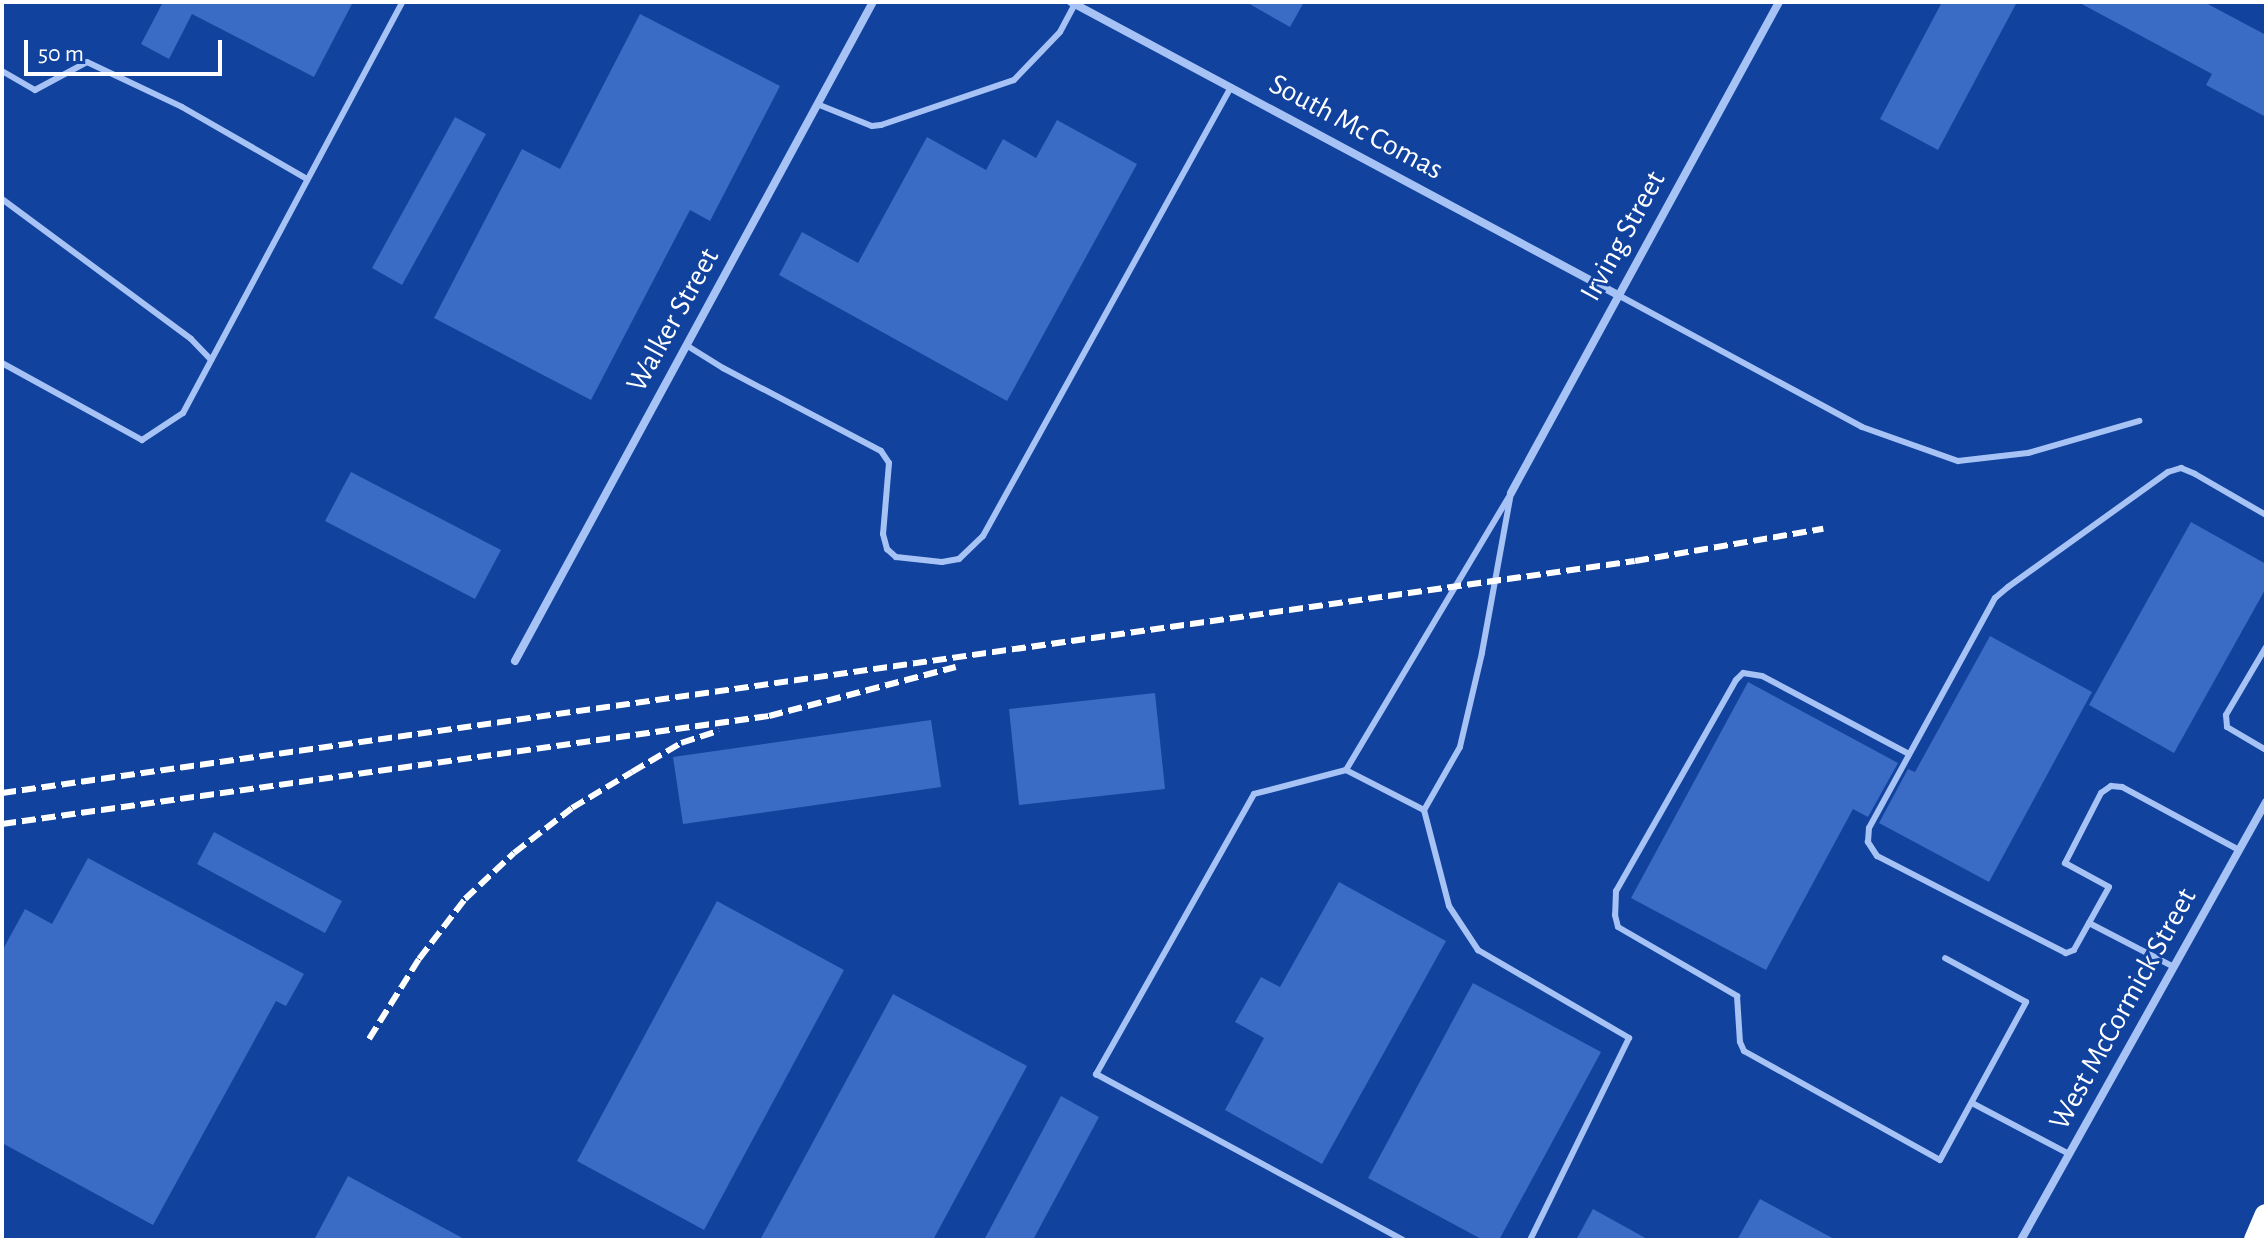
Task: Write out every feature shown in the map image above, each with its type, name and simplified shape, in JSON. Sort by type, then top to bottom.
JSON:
[{"type":"highway","points":[[2256,1240],[2266,1216]]},
{"type":"street","name":"Walker Street","points":[[515,661],[873,2]]},
{"type":"street","name":"Irving Street","points":[[1511,493],[1779,2]]},
{"type":"street","name":"South Mc Comas","points":[[1073,3],[1618,295]]},
{"type":"street","name":"West McCormick Street","points":[[2021,1240],[2266,802]]},
{"type":"lane","points":[[2,363],[142,440],[183,413],[402,2]]},
{"type":"lane","points":[[817,104],[872,126],[881,125],[1014,80],[1060,32],[1073,3]]},
{"type":"lane","points":[[2,71],[35,90],[87,62],[182,107],[307,179]]},
{"type":"lane","points":[[686,345],[723,368],[881,451],[889,463],[883,534],[887,549],[896,557],[942,562],[959,559],[983,536],[1231,87]]},
{"type":"lane","points":[[2,199],[179,330],[211,360]]},
{"type":"lane","points":[[1618,295],[1862,427],[1958,461],[2028,453],[2139,421]]},
{"type":"lane","points":[[2239,850],[2122,787],[2111,786],[2101,793],[2065,863],[2109,887],[2074,950],[2066,953],[1877,856],[1868,842],[1869,828],[1995,598],[2168,472],[2181,468],[2266,515]]},
{"type":"lane","points":[[1346,770],[1511,493]]},
{"type":"lane","points":[[1511,493],[1482,653],[1460,747],[1424,810],[1449,906],[1478,950],[1629,1038],[1530,1240]]},
{"type":"lane","points":[[2266,647],[2226,715],[2227,727],[2266,750]]},
{"type":"lane","points":[[1909,754],[1762,676],[1743,673],[1616,891],[1615,915],[1618,927],[1737,996],[1744,1051],[1940,1160],[2026,1002],[1945,958]]},
{"type":"lane","points":[[1403,1240],[1096,1074],[1254,794],[1346,770],[1424,810]]},
{"type":"lane","points":[[2089,923],[2174,967]]},
{"type":"lane","points":[[1972,1103],[2069,1154]]},
{"type":"building","points":[[163,2],[353,2],[314,77],[192,14],[169,59],[141,44]]},
{"type":"building","points":[[1246,2],[1304,2],[1290,27]]},
{"type":"building","points":[[1942,2],[2017,2],[1938,150],[1880,119]]},
{"type":"building","points":[[2078,2],[2204,2],[2266,35],[2266,117],[2206,85],[2212,74]]},
{"type":"building","points":[[640,14],[780,86],[710,221],[690,210],[591,400],[434,318],[522,149],[560,169]]},
{"type":"building","points":[[455,117],[486,134],[402,285],[372,268]]},
{"type":"building","points":[[1057,120],[1137,164],[1007,401],[779,275],[802,232],[858,263],[927,137],[986,170],[1003,139],[1036,158]]},
{"type":"building","points":[[351,472],[501,550],[475,599],[325,521]]},
{"type":"building","points":[[2191,522],[2266,564],[2266,588],[2174,753],[2089,705]]},
{"type":"building","points":[[1990,636],[2092,692],[1989,882],[1879,823],[1908,769],[1915,772]]},
{"type":"building","points":[[1748,682],[1898,763],[1868,817],[1853,809],[1766,970],[1631,898]]},
{"type":"building","points":[[1155,693],[1165,789],[1019,805],[1009,709]]},
{"type":"building","points":[[931,720],[941,787],[683,824],[673,757]]},
{"type":"building","points":[[214,832],[342,901],[325,933],[197,864]]},
{"type":"building","points":[[88,858],[304,974],[286,1006],[276,1001],[153,1225],[2,1143],[2,951],[25,909],[52,924]]},
{"type":"building","points":[[1339,882],[1446,941],[1322,1164],[1225,1110],[1264,1038],[1235,1022],[1261,977],[1280,987]]},
{"type":"building","points":[[717,901],[844,970],[704,1230],[577,1161]]},
{"type":"building","points":[[1473,983],[1601,1052],[1499,1240],[1483,1240],[1368,1178]]},
{"type":"building","points":[[893,994],[1027,1066],[933,1240],[760,1240]]},
{"type":"building","points":[[1061,1096],[1099,1117],[1033,1240],[984,1240]]},
{"type":"building","points":[[348,1176],[466,1240],[314,1240]]},
{"type":"building","points":[[1760,1199],[1836,1240],[1737,1240]]},
{"type":"building","points":[[1593,1209],[1649,1240],[1576,1240]]},
{"type":"railway","points":[[2,793],[1635,561],[1823,529]]},
{"type":"railway","points":[[2,824],[769,716],[956,667]]},
{"type":"railway","points":[[369,1039],[419,959],[465,899],[514,853],[572,808],[632,772],[681,743],[719,731]]}]
